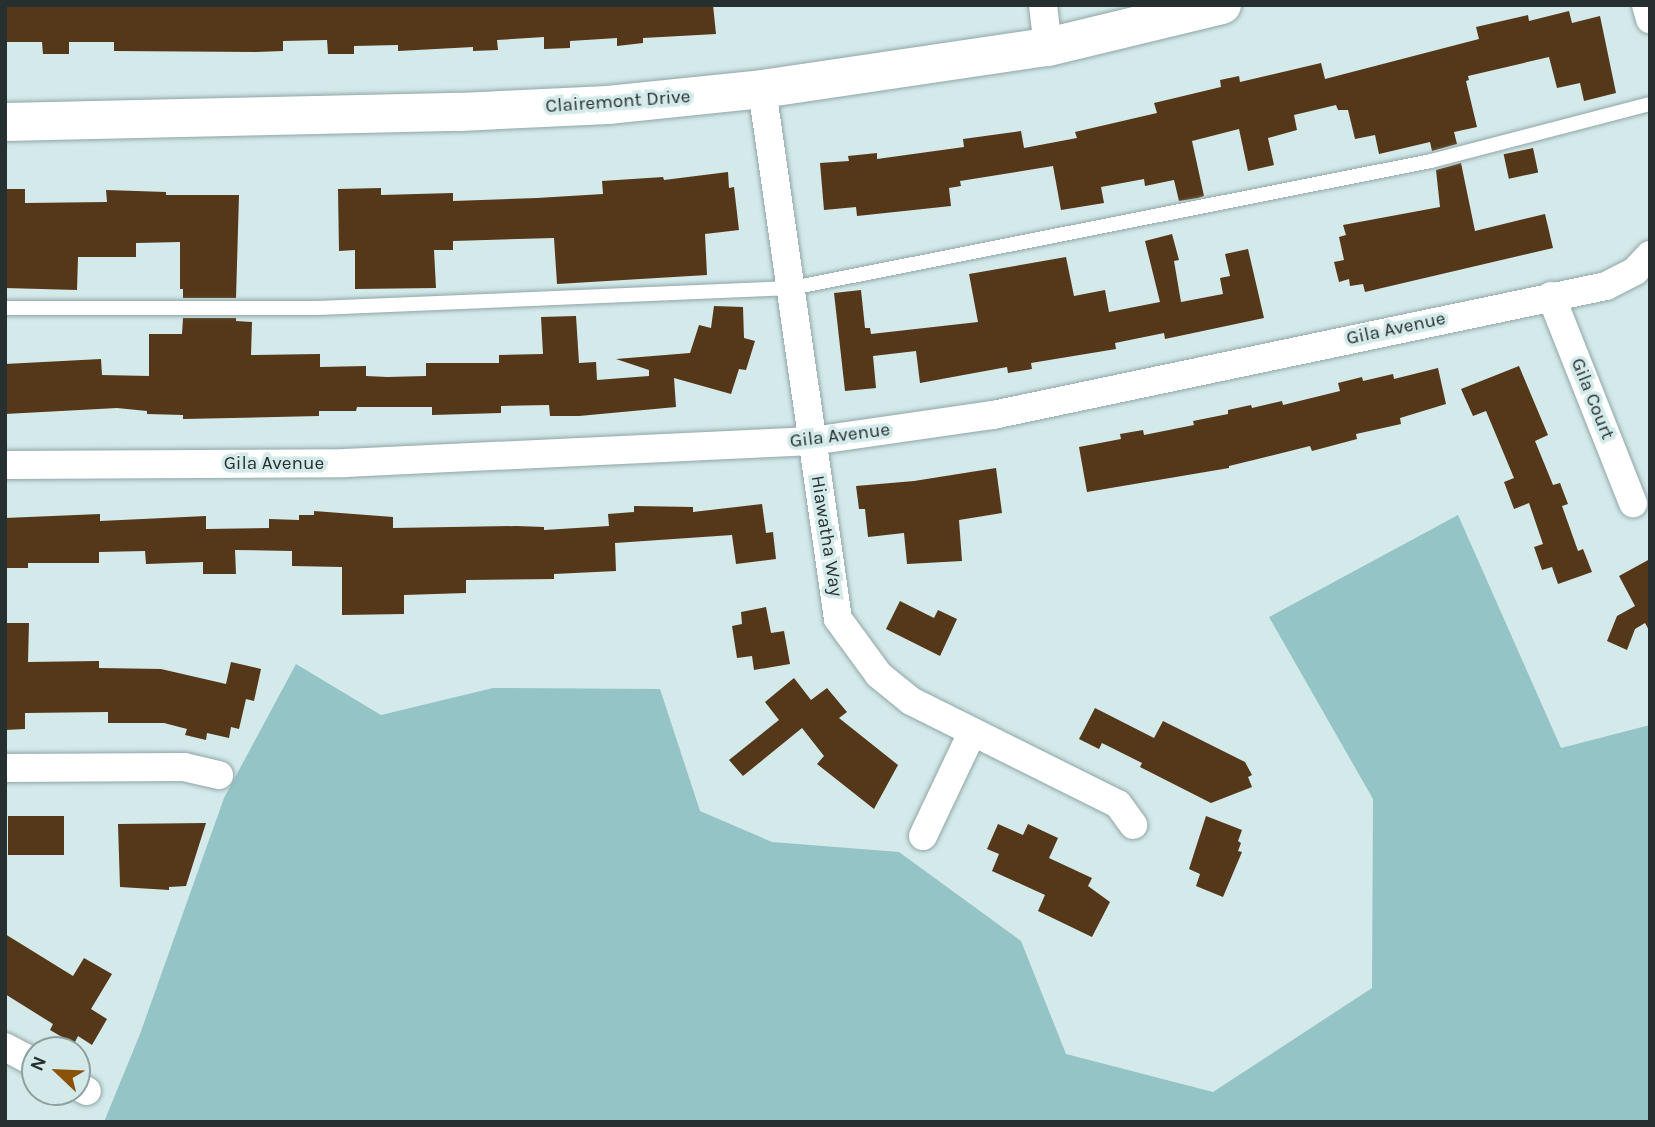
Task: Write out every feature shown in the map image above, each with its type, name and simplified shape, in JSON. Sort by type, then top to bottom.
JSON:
[{"type":"main road","name":"Clairemont Drive","points":[[5,122],[487,111],[608,105],[762,89],[1048,47],[1222,5]]},
{"type":"street","points":[[1043,5],[1048,47]]},
{"type":"street","points":[[1646,5],[1650,19]]},
{"type":"street","name":"Hiawatha Way","points":[[762,89],[838,619],[879,675],[911,701],[1118,804],[1133,825]]},
{"type":"street","name":"Gila Avenue","points":[[5,466],[345,463],[812,441],[993,415],[1606,286],[1635,271],[1650,255]]},
{"type":"street","name":"Gila Court","points":[[1551,296],[1633,503]]},
{"type":"street","points":[[923,836],[972,733]]},
{"type":"street","points":[[5,768],[184,767],[219,775]]},
{"type":"street","points":[[5,1047],[21,1056]]},
{"type":"lane","points":[[5,307],[317,308],[792,288],[1431,161],[1650,104]]},
{"type":"shaded area","points":[[1458,515],[1561,748],[1650,725],[1650,1122],[104,1122],[140,1034],[224,798],[296,664],[381,715],[493,688],[660,689],[700,811],[772,842],[899,852],[1021,941],[1066,1054],[1213,1092],[1372,988],[1373,799],[1269,617]]},
{"type":"building","points":[[5,5],[713,5],[716,34],[643,38],[643,43],[617,46],[617,38],[570,41],[570,48],[544,49],[544,37],[497,40],[498,50],[473,51],[473,47],[398,51],[398,45],[354,46],[354,54],[328,54],[327,40],[283,41],[283,51],[256,52],[114,51],[114,42],[69,42],[69,54],[43,54],[42,42],[5,42]]},
{"type":"building","points":[[1569,11],[1572,23],[1600,16],[1616,93],[1584,101],[1580,83],[1557,88],[1549,57],[1468,76],[1469,80],[1466,81],[1477,127],[1454,132],[1457,144],[1432,151],[1430,142],[1379,154],[1375,135],[1355,139],[1348,110],[1338,110],[1336,105],[1294,115],[1297,130],[1268,138],[1274,165],[1248,171],[1239,129],[1192,141],[1204,196],[1198,198],[1179,201],[1174,180],[1145,186],[1144,179],[1101,187],[1104,203],[1061,210],[1053,166],[960,181],[961,186],[949,188],[951,206],[857,216],[856,207],[824,210],[820,163],[849,161],[848,156],[877,153],[877,159],[964,147],[963,139],[1021,131],[1024,148],[1077,138],[1075,132],[1157,113],[1154,103],[1221,87],[1220,80],[1239,76],[1240,82],[1321,63],[1325,79],[1479,39],[1476,27],[1528,15],[1529,21]]},
{"type":"building","points":[[1533,148],[1538,172],[1509,179],[1504,154]]},
{"type":"building","points":[[1461,163],[1475,231],[1545,214],[1553,248],[1365,292],[1363,284],[1350,286],[1349,279],[1339,282],[1334,262],[1344,260],[1339,237],[1346,235],[1343,225],[1440,207],[1436,170]]},
{"type":"building","points":[[728,172],[729,188],[734,187],[739,230],[705,234],[707,275],[557,284],[554,238],[453,241],[453,250],[434,250],[436,288],[355,289],[355,250],[339,251],[338,189],[381,188],[381,195],[453,193],[453,201],[537,198],[603,194],[602,181],[663,177],[664,180]]},
{"type":"building","points":[[5,189],[25,189],[25,203],[107,202],[106,190],[166,192],[166,195],[239,195],[236,298],[183,298],[183,289],[180,289],[180,242],[136,243],[136,257],[78,257],[77,290],[5,288]]},
{"type":"building","points":[[1172,234],[1179,260],[1174,261],[1181,302],[1223,294],[1220,278],[1230,276],[1225,254],[1248,249],[1264,318],[1165,339],[1164,333],[1115,343],[1116,349],[1031,363],[1032,369],[1008,373],[1007,367],[920,383],[916,351],[873,356],[876,388],[845,391],[834,293],[861,290],[865,328],[870,328],[871,334],[978,322],[969,274],[1066,257],[1074,296],[1105,290],[1109,312],[1160,302],[1145,241]]},
{"type":"building","points":[[714,306],[743,307],[744,338],[755,341],[746,370],[739,369],[731,394],[674,378],[676,407],[579,416],[550,416],[549,405],[501,406],[501,413],[432,415],[432,407],[357,407],[356,411],[319,411],[319,416],[183,419],[183,415],[147,414],[147,411],[117,408],[5,414],[5,364],[101,359],[102,375],[149,376],[149,334],[182,334],[183,318],[236,318],[236,321],[252,322],[251,355],[320,354],[320,367],[366,366],[366,376],[387,377],[426,376],[426,363],[499,363],[499,355],[543,354],[541,317],[576,316],[579,363],[596,362],[597,380],[649,376],[649,370],[616,359],[690,353],[699,325],[711,328]]},
{"type":"building","points":[[1519,366],[1548,435],[1535,441],[1553,485],[1560,483],[1568,504],[1562,506],[1578,551],[1583,549],[1592,572],[1558,584],[1552,567],[1542,570],[1534,547],[1543,544],[1529,503],[1514,509],[1504,482],[1514,478],[1486,411],[1473,416],[1461,389]]},
{"type":"building","points":[[1438,368],[1446,404],[1400,418],[1401,424],[1356,434],[1357,439],[1312,451],[1310,446],[1229,468],[1087,492],[1079,447],[1121,439],[1120,434],[1143,430],[1144,435],[1194,425],[1193,421],[1228,414],[1228,410],[1251,405],[1252,408],[1282,401],[1283,405],[1340,391],[1338,383],[1362,377],[1363,381],[1393,374],[1394,379]]},
{"type":"building","points":[[996,468],[1002,513],[959,520],[962,561],[907,564],[904,533],[868,537],[865,509],[859,509],[856,486],[914,481]]},
{"type":"building","points":[[762,504],[766,533],[773,532],[776,559],[736,564],[732,535],[615,543],[616,571],[554,574],[554,579],[466,580],[466,593],[404,595],[404,614],[342,615],[342,567],[292,566],[292,551],[235,550],[236,574],[203,574],[203,562],[146,564],[145,551],[99,552],[99,563],[28,563],[28,568],[5,568],[5,518],[100,514],[100,521],[206,516],[206,529],[269,528],[269,519],[299,520],[299,515],[314,515],[314,511],[393,517],[393,528],[516,526],[544,527],[544,530],[609,526],[608,514],[634,512],[634,506],[693,507],[693,512]]},
{"type":"building","points":[[1650,559],[1650,632],[1645,623],[1635,629],[1627,650],[1607,641],[1617,616],[1635,606],[1619,576]]},
{"type":"building","points":[[900,601],[934,618],[938,610],[957,619],[940,656],[886,629]]},
{"type":"building","points":[[766,607],[771,633],[784,631],[790,664],[754,670],[752,656],[737,658],[732,626],[742,624],[741,612]]},
{"type":"building","points":[[5,623],[29,623],[28,662],[99,661],[99,668],[161,669],[226,684],[231,662],[261,669],[254,701],[246,699],[239,729],[231,727],[229,738],[207,733],[206,740],[185,735],[187,729],[164,723],[108,723],[108,712],[25,713],[25,729],[5,730]]},
{"type":"building","points":[[794,678],[811,700],[827,688],[847,712],[839,718],[898,765],[874,809],[817,764],[824,756],[802,728],[743,776],[729,760],[779,720],[765,702]]},
{"type":"building","points":[[1095,708],[1154,738],[1163,721],[1245,762],[1252,775],[1248,777],[1252,787],[1211,803],[1140,767],[1142,763],[1102,743],[1099,749],[1079,739]]},
{"type":"building","points":[[8,816],[64,816],[64,855],[8,855]]},
{"type":"building","points":[[1206,816],[1242,830],[1238,851],[1242,852],[1223,897],[1196,886],[1200,874],[1189,869]]},
{"type":"building","points":[[206,823],[186,886],[169,887],[169,890],[120,887],[118,824]]},
{"type":"building","points":[[998,824],[1023,835],[1028,824],[1058,838],[1049,858],[1092,878],[1088,886],[1110,902],[1092,937],[1038,911],[1045,895],[992,871],[999,854],[987,849]]},
{"type":"building","points":[[5,934],[73,976],[84,958],[112,974],[91,1009],[107,1019],[92,1045],[91,1036],[60,1036],[50,1030],[53,1024],[5,994]]}]
